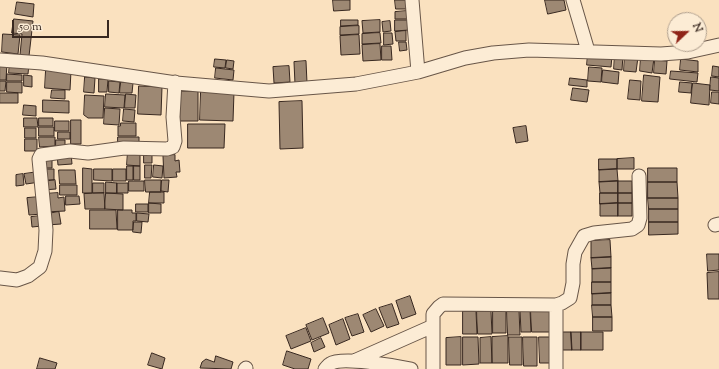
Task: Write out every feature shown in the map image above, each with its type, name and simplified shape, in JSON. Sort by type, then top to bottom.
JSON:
[{"type":"street","points":[[412,0],[418,72]]},
{"type":"street","points":[[573,0],[588,51]]},
{"type":"street","points":[[0,60],[42,63],[175,82],[269,91],[356,84],[418,72],[466,58],[493,53],[529,50],[661,54],[688,52],[719,45]]},
{"type":"street","points":[[0,278],[17,280],[28,276],[40,267],[45,251],[46,230],[39,159],[41,155],[70,151],[88,153],[124,148],[167,149],[173,147],[175,141],[175,82]]},
{"type":"street","points":[[433,369],[433,314],[438,307],[443,304],[556,305],[562,304],[570,298],[573,283],[572,264],[575,252],[584,236],[594,233],[632,229],[638,225],[640,218],[639,176]]},
{"type":"street","points":[[556,305],[556,369]]},
{"type":"street","points":[[352,362],[433,326]]},
{"type":"street","points":[[326,369],[330,364],[342,361],[411,369]]},
{"type":"building","points":[[333,0],[350,0],[350,10],[334,11]]},
{"type":"building","points":[[395,0],[407,0],[407,9],[396,9]]},
{"type":"building","points":[[545,0],[564,0],[566,10],[548,14]]},
{"type":"building","points":[[17,2],[34,4],[33,17],[15,14]]},
{"type":"building","points":[[407,11],[408,19],[395,19],[395,12]]},
{"type":"building","points":[[14,19],[33,21],[29,56],[20,55],[22,34],[12,33]]},
{"type":"building","points":[[341,20],[358,20],[358,25],[341,26]]},
{"type":"building","points":[[380,20],[380,32],[363,33],[362,21]]},
{"type":"building","points":[[395,20],[408,20],[409,30],[395,31]]},
{"type":"building","points":[[390,21],[391,31],[383,32],[382,22]]},
{"type":"building","points":[[359,26],[359,34],[340,35],[340,27]]},
{"type":"building","points":[[406,31],[406,41],[396,41],[395,32]]},
{"type":"building","points":[[380,33],[381,43],[362,44],[362,34]]},
{"type":"building","points":[[384,33],[392,33],[393,44],[384,45]]},
{"type":"building","points":[[3,34],[20,35],[18,54],[2,52]]},
{"type":"building","points":[[359,35],[360,54],[341,55],[340,36]]},
{"type":"building","points":[[399,42],[406,42],[407,50],[400,51]]},
{"type":"building","points":[[380,44],[381,60],[363,61],[362,45]]},
{"type":"building","points":[[382,46],[391,46],[392,60],[382,60]]},
{"type":"building","points":[[588,54],[612,56],[611,67],[587,65]]},
{"type":"building","points":[[615,54],[623,55],[622,70],[614,69]]},
{"type":"building","points":[[625,55],[638,57],[636,72],[624,71]]},
{"type":"building","points":[[641,57],[654,58],[652,73],[640,71]]},
{"type":"building","points":[[215,59],[226,60],[225,68],[214,67]]},
{"type":"building","points":[[681,59],[698,61],[698,72],[680,70]]},
{"type":"building","points":[[227,60],[234,61],[233,69],[226,68]]},
{"type":"building","points":[[655,60],[667,61],[666,74],[654,73]]},
{"type":"building","points":[[306,61],[307,83],[295,84],[294,62]]},
{"type":"building","points":[[0,63],[7,63],[6,80],[0,80]]},
{"type":"building","points":[[10,63],[29,64],[28,74],[9,73]]},
{"type":"building","points":[[289,66],[290,82],[274,83],[273,67]]},
{"type":"building","points":[[713,66],[719,67],[719,77],[712,76]]},
{"type":"building","points":[[589,67],[602,68],[601,82],[588,81]]},
{"type":"building","points":[[216,68],[234,70],[233,80],[215,78]]},
{"type":"building","points":[[46,70],[71,71],[70,90],[45,88]]},
{"type":"building","points":[[603,70],[619,72],[618,84],[602,82]]},
{"type":"building","points":[[671,71],[698,73],[697,82],[670,79]]},
{"type":"building","points":[[7,74],[22,75],[22,81],[7,81]]},
{"type":"building","points":[[24,75],[32,76],[32,87],[24,86]]},
{"type":"building","points":[[644,75],[660,77],[658,102],[642,101]]},
{"type":"building","points":[[85,77],[95,78],[94,93],[84,92]]},
{"type":"building","points":[[711,77],[719,78],[719,91],[710,90]]},
{"type":"building","points":[[570,78],[587,80],[587,87],[569,85]]},
{"type":"building","points":[[99,79],[108,79],[107,92],[99,92]]},
{"type":"building","points":[[630,80],[641,81],[640,100],[628,99]]},
{"type":"building","points":[[0,81],[6,81],[5,91],[0,91]]},
{"type":"building","points":[[109,81],[120,82],[119,93],[109,92]]},
{"type":"building","points":[[7,82],[22,82],[22,93],[7,92]]},
{"type":"building","points":[[121,82],[133,83],[132,93],[120,93]]},
{"type":"building","points":[[680,82],[692,83],[691,93],[679,92]]},
{"type":"building","points":[[693,83],[710,85],[709,105],[691,103]]},
{"type":"building","points":[[139,86],[162,87],[161,115],[138,114]]},
{"type":"building","points":[[573,88],[589,90],[587,102],[571,100]]},
{"type":"building","points":[[52,90],[65,90],[65,99],[51,98]]},
{"type":"building","points":[[180,91],[198,91],[198,121],[180,121]]},
{"type":"building","points":[[201,91],[234,92],[233,121],[200,120]]},
{"type":"building","points":[[712,92],[719,92],[719,104],[711,103]]},
{"type":"building","points":[[0,93],[18,93],[18,103],[0,103]]},
{"type":"building","points":[[106,94],[125,95],[124,108],[105,107]]},
{"type":"building","points":[[126,94],[136,95],[135,108],[125,108]]},
{"type":"building","points":[[85,95],[104,96],[103,118],[88,118],[84,115]]},
{"type":"building","points":[[43,100],[69,101],[69,113],[43,112]]},
{"type":"building","points":[[302,101],[303,148],[280,149],[279,102]]},
{"type":"building","points":[[24,105],[36,106],[36,116],[23,115]]},
{"type":"building","points":[[105,108],[120,109],[119,125],[104,124]]},
{"type":"building","points":[[124,109],[135,110],[134,122],[123,121]]},
{"type":"building","points":[[24,118],[37,118],[38,127],[24,127]]},
{"type":"building","points":[[39,118],[53,118],[53,126],[39,126]]},
{"type":"building","points":[[71,120],[81,120],[81,144],[71,144]]},
{"type":"building","points":[[55,121],[69,121],[69,131],[55,131]]},
{"type":"building","points":[[121,123],[136,123],[136,136],[118,136],[118,126],[120,126]]},
{"type":"building","points":[[188,124],[225,124],[224,148],[188,148]]},
{"type":"building","points":[[526,126],[528,141],[516,143],[513,128]]},
{"type":"building","points":[[39,127],[54,127],[54,136],[39,136]]},
{"type":"building","points":[[25,128],[36,128],[36,138],[25,138]]},
{"type":"building","points":[[58,132],[70,132],[70,139],[58,139]]},
{"type":"building","points":[[39,137],[55,137],[55,146],[40,147]]},
{"type":"building","points":[[118,137],[139,137],[139,147],[118,147]]},
{"type":"building","points":[[25,139],[37,139],[37,151],[25,151]]},
{"type":"building","points":[[56,140],[65,140],[65,148],[56,148]]},
{"type":"building","points":[[144,150],[152,150],[152,163],[144,163]]},
{"type":"building","points":[[128,151],[140,151],[140,166],[127,165]]},
{"type":"building","points":[[71,153],[72,164],[58,165],[57,154]]},
{"type":"building","points":[[175,155],[175,161],[179,160],[180,172],[176,172],[177,177],[164,178],[163,156]]},
{"type":"building","points":[[42,156],[52,156],[52,168],[42,168]]},
{"type":"building","points":[[634,158],[634,169],[617,169],[617,159]]},
{"type":"building","points":[[599,159],[617,159],[617,169],[599,170]]},
{"type":"building","points":[[145,165],[152,165],[151,178],[145,178]]},
{"type":"building","points":[[154,165],[163,166],[162,178],[153,177]]},
{"type":"building","points":[[127,166],[133,166],[133,180],[127,180]]},
{"type":"building","points":[[134,166],[140,166],[140,180],[134,180]]},
{"type":"building","points":[[83,168],[92,169],[92,193],[83,193]]},
{"type":"building","points":[[648,168],[677,168],[677,182],[648,182]]},
{"type":"building","points":[[43,169],[54,169],[54,180],[43,180]]},
{"type":"building","points":[[94,169],[112,169],[112,181],[94,180]]},
{"type":"building","points":[[113,169],[126,169],[126,181],[113,181]]},
{"type":"building","points":[[617,169],[618,181],[599,182],[599,170]]},
{"type":"building","points":[[59,170],[75,170],[76,184],[60,184]]},
{"type":"building","points":[[38,172],[40,182],[26,184],[24,174]]},
{"type":"building","points":[[23,174],[24,185],[16,186],[16,175]]},
{"type":"building","points":[[55,180],[56,189],[43,190],[42,182]]},
{"type":"building","points":[[145,180],[161,180],[161,192],[146,192]]},
{"type":"building","points":[[162,180],[169,180],[168,192],[161,191]]},
{"type":"building","points":[[129,181],[144,181],[144,191],[129,191]]},
{"type":"building","points":[[618,181],[632,181],[632,193],[618,193]]},
{"type":"building","points":[[618,181],[618,193],[600,193],[599,182]]},
{"type":"building","points":[[106,182],[117,183],[117,193],[106,193]]},
{"type":"building","points":[[648,182],[677,182],[678,198],[648,198]]},
{"type":"building","points":[[93,183],[104,183],[104,193],[93,193]]},
{"type":"building","points":[[117,183],[128,183],[128,193],[117,193]]},
{"type":"building","points":[[60,185],[77,185],[77,195],[60,195]]},
{"type":"building","points":[[150,192],[164,192],[164,203],[149,203]]},
{"type":"building","points":[[58,193],[58,198],[64,197],[65,211],[45,212],[44,194]]},
{"type":"building","points":[[104,193],[105,209],[85,209],[84,194]]},
{"type":"building","points":[[106,193],[123,194],[123,210],[105,209]]},
{"type":"building","points":[[600,193],[618,193],[618,203],[600,204]]},
{"type":"building","points":[[618,193],[632,193],[632,203],[618,203]]},
{"type":"building","points":[[66,196],[79,196],[80,204],[66,205]]},
{"type":"building","points":[[40,197],[42,214],[29,215],[27,198]]},
{"type":"building","points":[[648,198],[678,198],[678,209],[649,209]]},
{"type":"building","points":[[149,203],[161,204],[161,213],[149,213]]},
{"type":"building","points":[[618,203],[632,203],[632,216],[618,216]]},
{"type":"building","points":[[618,203],[618,216],[600,216],[600,204]]},
{"type":"building","points":[[136,204],[148,204],[148,212],[136,212]]},
{"type":"building","points":[[649,209],[678,209],[678,222],[649,222]]},
{"type":"building","points":[[90,210],[116,210],[117,229],[90,229]]},
{"type":"building","points":[[118,210],[132,210],[132,213],[136,213],[136,221],[133,221],[133,230],[118,230]]},
{"type":"building","points":[[59,212],[61,224],[47,225],[46,214]]},
{"type":"building","points":[[137,213],[149,214],[148,222],[137,221]]},
{"type":"building","points":[[41,216],[42,226],[32,227],[31,217]]},
{"type":"building","points":[[134,222],[142,222],[141,233],[133,232]]},
{"type":"building","points":[[649,222],[678,222],[678,234],[649,235]]},
{"type":"building","points":[[610,240],[611,257],[591,258],[591,241]]},
{"type":"building","points":[[707,254],[719,254],[719,270],[708,271]]},
{"type":"building","points":[[611,257],[611,268],[592,269],[591,258]]},
{"type":"building","points":[[611,268],[611,282],[592,282],[592,269]]},
{"type":"building","points":[[719,272],[719,299],[708,299],[707,273]]},
{"type":"building","points":[[592,282],[611,282],[611,293],[592,294]]},
{"type":"building","points":[[611,293],[611,305],[592,305],[592,294]]},
{"type":"building","points":[[410,296],[416,314],[402,319],[396,301]]},
{"type":"building","points":[[392,304],[399,324],[387,328],[379,308]]},
{"type":"building","points":[[592,305],[611,305],[612,317],[593,317]]},
{"type":"building","points":[[376,309],[384,326],[371,332],[363,315]]},
{"type":"building","points":[[530,309],[531,332],[521,332],[520,310]]},
{"type":"building","points":[[507,310],[519,310],[520,335],[508,335]]},
{"type":"building","points":[[531,310],[552,310],[553,332],[532,332]]},
{"type":"building","points":[[463,311],[476,311],[477,334],[463,334]]},
{"type":"building","points":[[477,311],[491,311],[492,334],[478,334]]},
{"type":"building","points":[[493,311],[506,311],[506,333],[493,333]]},
{"type":"building","points":[[358,314],[364,332],[352,336],[345,318]]},
{"type":"building","points":[[593,317],[612,317],[612,331],[593,331]]},
{"type":"building","points":[[323,318],[329,333],[312,340],[306,325]]},
{"type":"building","points":[[343,319],[350,339],[336,345],[329,325]]},
{"type":"building","points":[[306,328],[311,341],[291,349],[286,336]]},
{"type":"building","points":[[563,332],[571,332],[572,350],[563,350]]},
{"type":"building","points":[[571,332],[581,332],[581,350],[572,350]]},
{"type":"building","points":[[581,332],[603,332],[603,350],[581,350]]},
{"type":"building","points":[[508,336],[508,363],[492,363],[492,337]]},
{"type":"building","points":[[461,337],[461,365],[446,365],[446,338]]},
{"type":"building","points":[[463,337],[478,337],[479,364],[463,365]]},
{"type":"building","points":[[491,337],[492,363],[480,363],[480,338]]},
{"type":"building","points":[[509,337],[522,337],[522,365],[510,365]]},
{"type":"building","points":[[523,337],[537,337],[537,366],[524,366]]},
{"type":"building","points":[[539,337],[552,337],[552,363],[540,363]]},
{"type":"building","points":[[321,338],[325,347],[314,352],[311,343]]},
{"type":"building","points":[[287,351],[311,359],[308,369],[295,369],[283,365]]},
{"type":"building","points":[[152,353],[165,358],[162,369],[148,365]]},
{"type":"building","points":[[216,356],[233,362],[231,369],[200,368],[202,362],[206,359],[214,362]]},
{"type":"building","points":[[40,358],[57,363],[55,369],[37,369]]}]
